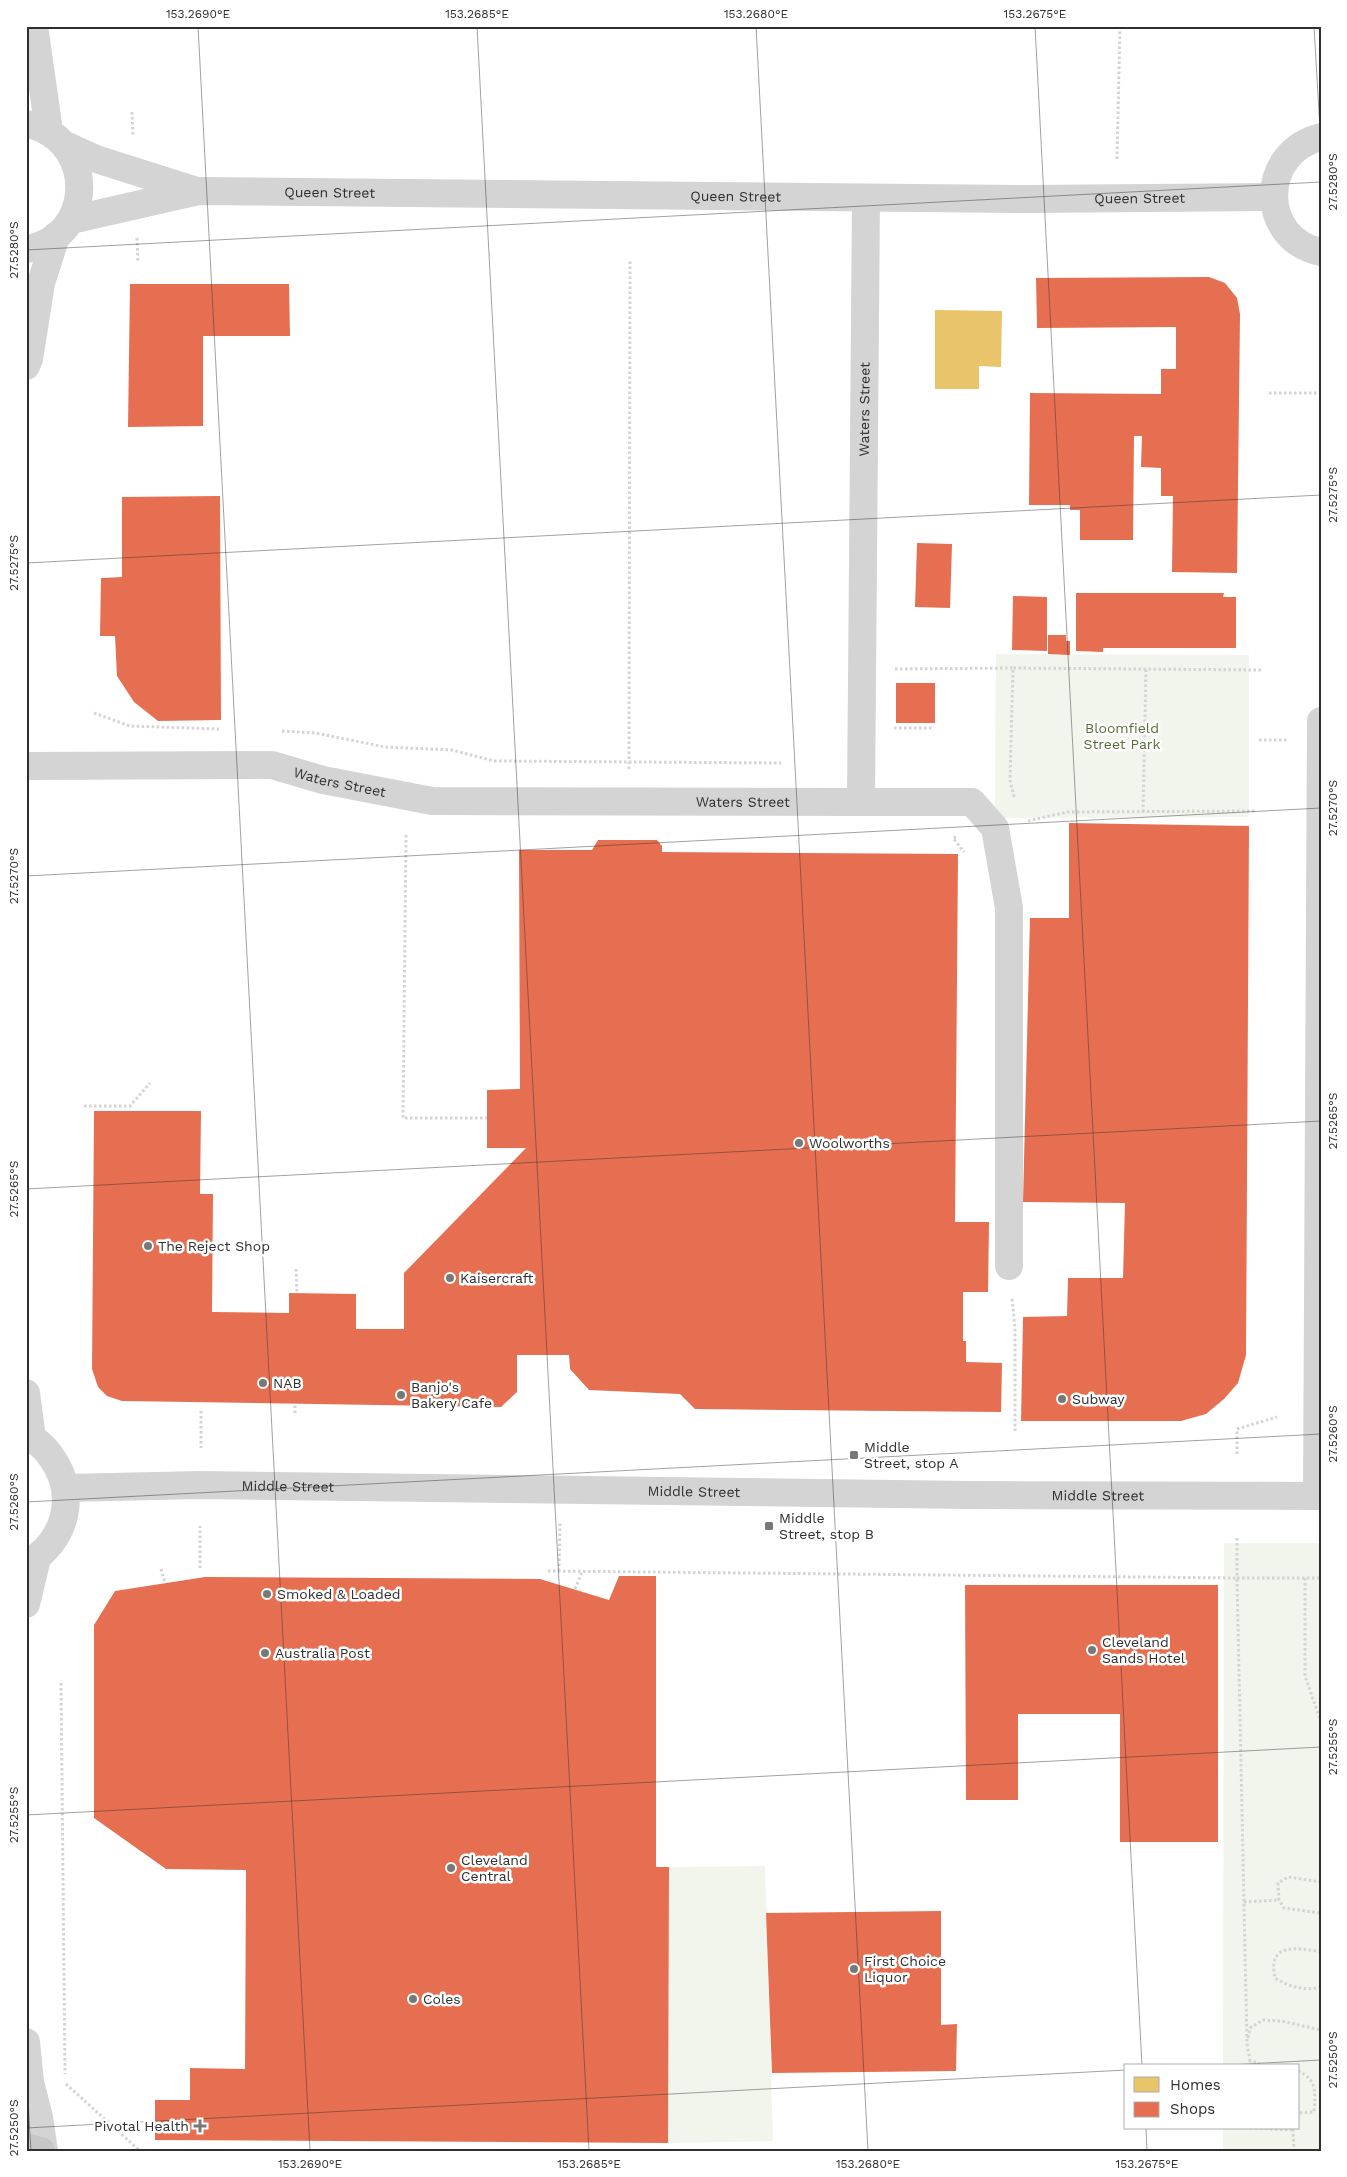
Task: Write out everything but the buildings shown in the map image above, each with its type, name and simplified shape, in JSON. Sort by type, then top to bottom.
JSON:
[{"type":"main road","points":[[26,2147],[41,2151]]},
{"type":"street","points":[[26,366],[29,359],[41,284],[64,228],[79,201],[80,181],[75,162],[47,133],[34,26]]},
{"type":"street","name":"Queen Street","points":[[47,133],[96,159],[198,191]]},
{"type":"street","points":[[1321,138],[1310,140],[1294,150],[1282,163],[1275,179],[1273,197],[1276,214],[1284,229],[1296,242],[1310,250],[1321,252]]},
{"type":"street","name":"Queen Street","points":[[26,249],[44,244],[64,228],[198,191],[1028,199],[1273,197]]},
{"type":"street","name":"Waters Street","points":[[26,766],[272,765],[323,780],[432,801],[861,802],[866,198]]},
{"type":"street","points":[[1319,1496],[1321,721]]},
{"type":"street","points":[[861,802],[972,802],[1008,825],[1009,1266]]},
{"type":"street","points":[[26,1394],[29,1437],[48,1452],[60,1469],[66,1488],[66,1508],[62,1527],[51,1544],[32,1561],[26,1604]]},
{"type":"street","name":"Middle Street","points":[[66,1488],[201,1484],[971,1496],[1319,1496]]},
{"type":"street","points":[[26,2042],[30,2082],[40,2117],[44,2151]]},
{"type":"path","points":[[1117,159],[1120,26]]},
{"type":"path","points":[[629,801],[630,261]]},
{"type":"path","points":[[1269,393],[1321,393]]},
{"type":"path","points":[[1008,825],[1013,668]]},
{"type":"path","points":[[862,669],[1261,670]]},
{"type":"path","points":[[1143,812],[1146,669]]},
{"type":"path","points":[[385,748],[452,750],[494,761],[781,763]]},
{"type":"path","points":[[965,853],[953,838],[1067,812],[1256,811]]},
{"type":"path","points":[[406,835],[403,1118],[487,1118]]},
{"type":"path","points":[[84,1106],[130,1106],[150,1083]]},
{"type":"path","points":[[1009,1266],[1015,1327],[1015,1431]]},
{"type":"path","points":[[296,1268],[296,1294]]},
{"type":"path","points":[[295,1404],[295,1413]]},
{"type":"path","points":[[201,1411],[201,1448]]},
{"type":"path","points":[[1238,1454],[1237,1429],[1277,1418]]},
{"type":"path","points":[[559,1571],[560,1523]]},
{"type":"path","points":[[200,1526],[200,1568]]},
{"type":"path","points":[[1237,1538],[1247,2045],[1250,2064]]},
{"type":"path","points":[[161,1569],[165,1583]]},
{"type":"path","points":[[548,1571],[1321,1578]]},
{"type":"path","points":[[575,1590],[582,1572]]},
{"type":"path","points":[[1305,1578],[1305,1676],[1321,1722]]},
{"type":"path","points":[[61,1683],[65,2083],[140,2151]]},
{"type":"path","points":[[1321,1882],[1288,1877],[1278,1883],[1279,1900],[1284,1908],[1321,1913]]},
{"type":"path","points":[[1244,1902],[1279,1900]]},
{"type":"path","points":[[1321,1952],[1304,1948],[1288,1948],[1278,1954],[1272,1966],[1275,1978],[1290,1987],[1312,1989],[1321,1987]]},
{"type":"path","points":[[1247,2045],[1250,2028],[1263,2020],[1281,2021],[1321,2030]]},
{"type":"path","points":[[1250,2060],[1260,2064]]},
{"type":"path","points":[[1300,2072],[1308,2076],[1316,2090],[1314,2112]]},
{"type":"path","points":[[1300,2113],[1321,2112]]},
{"type":"path","points":[[1293,2130],[1294,2151]]},
{"type":"green space","name":"Bloomfield Street Park","points":[[996,654],[1249,655],[1249,817],[995,818]]},
{"type":"green space","points":[[1224,1543],[1321,1543],[1321,2151],[1223,2151],[1223,2130],[1300,2130],[1300,2064],[1223,2064]]},
{"type":"green space","points":[[765,1866],[773,2141],[668,2143],[669,1867]]},
{"type":"place","name":"Woolworths","points":[[799,1143]]},
{"type":"place","name":"The Reject Shop","points":[[148,1246]]},
{"type":"place","name":"Kaisercraft","points":[[450,1278]]},
{"type":"place","name":"NAB","points":[[263,1383]]},
{"type":"place","name":"Banjo's Bakery Cafe","points":[[401,1395]]},
{"type":"place","name":"Subway","points":[[1062,1399]]},
{"type":"place","name":"Middle Street, stop A","points":[[854,1455]]},
{"type":"place","name":"Middle Street, stop B","points":[[769,1526]]},
{"type":"place","name":"Smoked & Loaded","points":[[267,1594]]},
{"type":"place","name":"Cleveland Sands Hotel","points":[[1092,1650]]},
{"type":"place","name":"Australia Post","points":[[265,1653]]},
{"type":"place","name":"Cleveland Central","points":[[451,1868]]},
{"type":"place","name":"First Choice Liquor","points":[[854,1969]]},
{"type":"place","name":"Coles","points":[[413,1999]]},
{"type":"place","name":"Pivotal Health","points":[[200,2126]]}]
